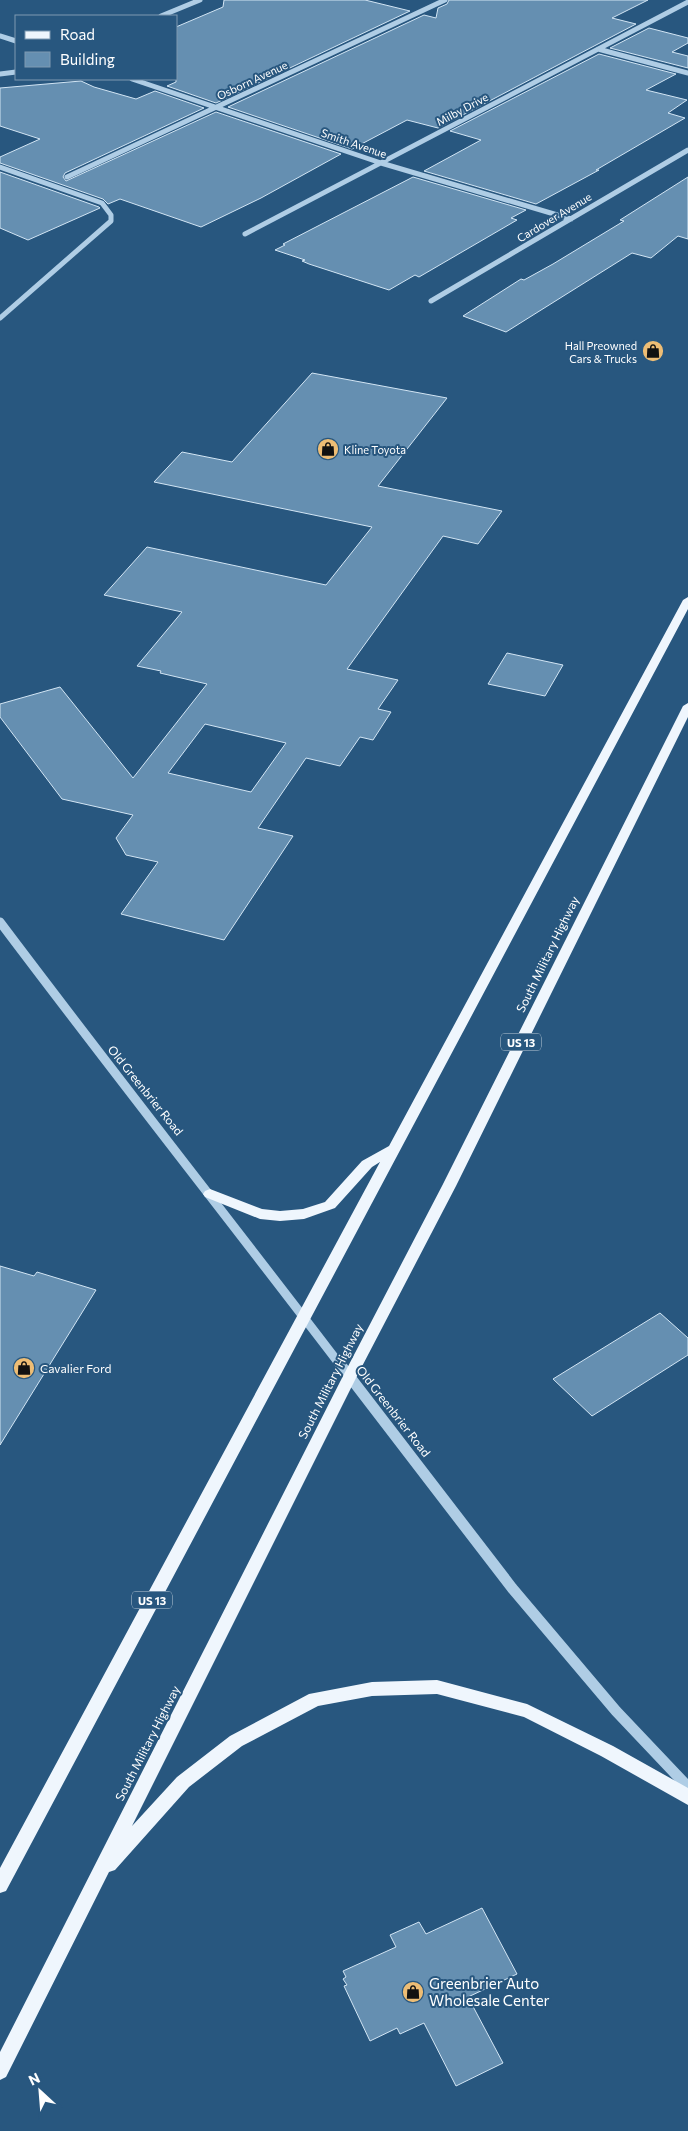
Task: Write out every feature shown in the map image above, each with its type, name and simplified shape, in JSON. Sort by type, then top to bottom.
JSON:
[{"type":"main road","name":"US 13","points":[[0,1885],[688,600]]},
{"type":"main road","name":"South Military Highway","points":[[0,2071],[350,1376],[449,1186],[688,706]]},
{"type":"main road","points":[[210,1194],[260,1214],[280,1216],[304,1214],[330,1205],[366,1164],[393,1149]]},
{"type":"main road","points":[[99,1875],[183,1782],[236,1741],[315,1699],[372,1689],[437,1687],[527,1711],[606,1751],[688,1797]]},
{"type":"street","points":[[163,15],[200,0]]},
{"type":"street","name":"Osborn Avenue","points":[[67,177],[445,0]]},
{"type":"street","name":"Milby Drive","points":[[245,234],[688,2]]},
{"type":"street","points":[[0,36],[15,41]]},
{"type":"street","points":[[598,49],[688,73]]},
{"type":"street","points":[[0,74],[15,72]]},
{"type":"street","name":"Smith Avenue","points":[[135,80],[381,163],[571,219]]},
{"type":"street","name":"Cardover Avenue","points":[[431,301],[688,150]]},
{"type":"street","points":[[0,167],[102,203],[111,215],[111,220],[0,318]]},
{"type":"street","name":"Old Greenbrier Road","points":[[0,922],[101,1056],[210,1194],[512,1588],[616,1711],[688,1787]]},
{"type":"building","points":[[224,0],[365,0],[410,11],[216,103],[167,86],[178,80],[178,26],[223,7]]},
{"type":"building","points":[[449,0],[648,0],[612,18],[636,24],[438,128],[407,120],[352,149],[228,107],[424,15],[436,18],[438,8],[447,4]]},
{"type":"building","points":[[649,28],[688,38],[688,43],[672,52],[688,56],[688,68],[610,48]]},
{"type":"building","points":[[599,54],[676,74],[646,90],[687,100],[668,113],[685,118],[596,170],[599,170],[536,204],[424,171],[481,140],[450,131]]},
{"type":"building","points":[[81,81],[94,87],[136,99],[155,91],[204,108],[65,173],[63,177],[66,181],[216,112],[341,154],[261,198],[201,227],[120,199],[108,204],[103,199],[0,163],[0,157],[40,139],[0,126],[0,88]]},
{"type":"building","points":[[0,172],[100,208],[28,240],[0,228]]},
{"type":"building","points":[[413,177],[526,210],[511,218],[517,220],[419,277],[415,275],[389,290],[309,264],[302,261],[305,260],[275,250],[285,245],[283,244]]},
{"type":"building","points":[[688,177],[688,239],[678,236],[651,258],[632,253],[506,332],[463,316],[521,279],[524,280],[553,264],[624,221],[620,220]]},
{"type":"building","points":[[312,373],[447,398],[378,486],[502,511],[478,544],[443,536],[347,669],[398,680],[378,709],[391,712],[373,740],[360,737],[340,766],[306,758],[258,828],[293,836],[224,940],[121,914],[158,862],[126,855],[116,838],[133,815],[62,799],[0,717],[0,704],[60,687],[133,778],[207,684],[137,666],[182,612],[104,595],[147,547],[326,585],[372,527],[154,482],[182,452],[232,462]],"holes":[[[205,724],[286,743],[251,792],[168,773]]]},
{"type":"building","points":[[507,653],[563,665],[545,696],[488,684]]},
{"type":"building","name":"Cavalier Ford","points":[[0,1266],[34,1276],[37,1272],[96,1290],[0,1445]]},
{"type":"building","points":[[660,1313],[688,1338],[688,1355],[592,1416],[553,1379]]},
{"type":"building","name":"Greenbrier Auto Wholesale Center","points":[[482,1908],[517,1974],[468,1997],[503,2063],[456,2086],[424,2023],[400,2034],[397,2028],[370,2041],[344,1986],[347,1985],[343,1979],[346,1977],[343,1971],[396,1947],[390,1935],[419,1922],[426,1934]]},
{"type":"place","name":"Hall Preowned Cars & Trucks","points":[[653,351]]},
{"type":"place","name":"Kline Toyota","points":[[328,449]]},
{"type":"place","name":"Cavalier Ford","points":[[24,1368]]},
{"type":"place","name":"Greenbrier Auto Wholesale Center","points":[[413,1992]]}]
